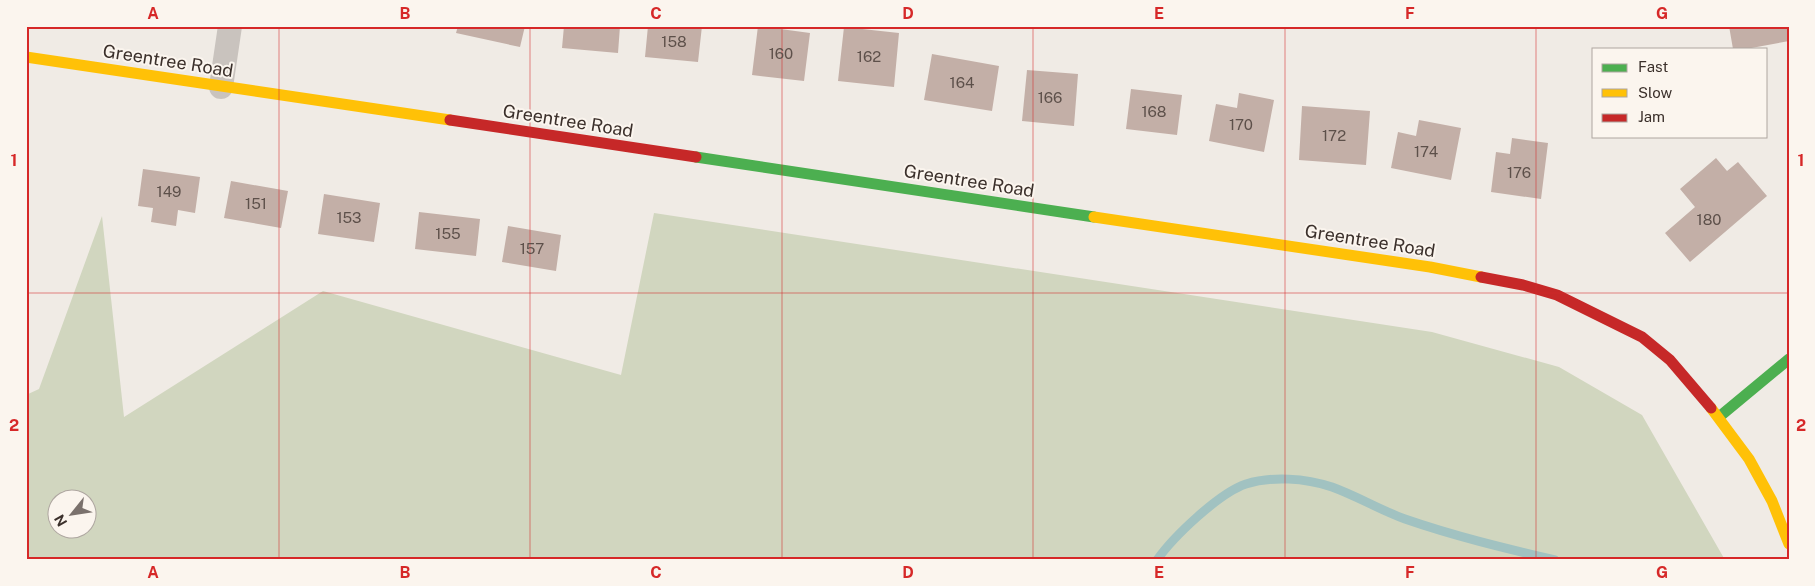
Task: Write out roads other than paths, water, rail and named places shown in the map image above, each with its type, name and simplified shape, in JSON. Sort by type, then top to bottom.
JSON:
[{"type":"street","points":[[221,86],[230,26]]},
{"type":"street","name":"Greentree Road","points":[[26,57],[1400,263],[1522,285],[1557,295],[1642,337],[1670,360],[1719,417],[1749,459],[1772,501],[1789,544]]},
{"type":"street","points":[[1719,417],[1789,359]]},
{"type":"waterway","points":[[1157,560],[1185,528],[1223,496],[1246,484],[1278,479],[1322,484],[1423,525],[1555,560]]}]
